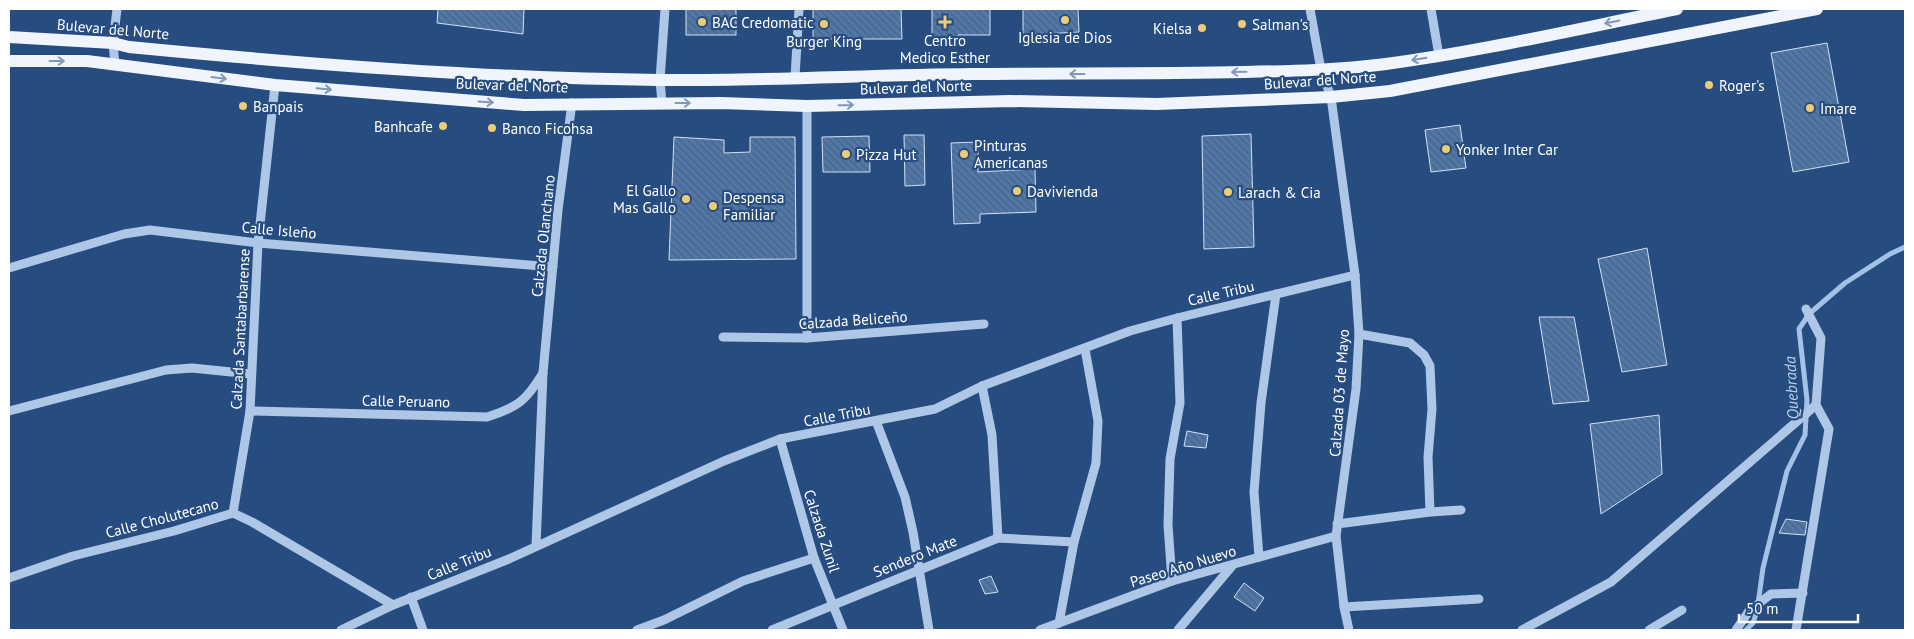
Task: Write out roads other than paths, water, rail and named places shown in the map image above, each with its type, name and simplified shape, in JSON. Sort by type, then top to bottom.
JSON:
[{"type":"main road","name":"Bulevar del Norte","points":[[9,37],[113,43],[264,60],[403,71],[660,80],[1321,70],[1439,56],[1678,9]]},
{"type":"main road","name":"Bulevar del Norte","points":[[9,61],[87,61],[275,85],[506,103],[662,103],[807,106],[1011,101],[1157,104],[1331,97],[1390,91],[1818,9]]},
{"type":"street","points":[[115,64],[113,43],[116,9]]},
{"type":"street","points":[[662,103],[660,80],[665,9]]},
{"type":"street","points":[[795,78],[799,9]]},
{"type":"street","name":"Calzada 03 de Mayo","points":[[1310,9],[1321,70],[1331,97],[1355,275],[1359,334],[1349,444],[1336,536],[1344,608],[1349,630]]},
{"type":"street","points":[[1431,9],[1439,56]]},
{"type":"street","name":"Calzada Santabarbarense","points":[[233,513],[250,411],[258,243],[275,85]]},
{"type":"street","name":"Calzada Olanchano","points":[[536,546],[543,373],[572,103]]},
{"type":"street","points":[[807,106],[807,338]]},
{"type":"street","name":"Calle Isleño","points":[[9,268],[124,234],[150,230],[258,243],[553,267]]},
{"type":"street","name":"Calle Tribu","points":[[341,630],[411,597],[536,546],[780,439],[935,408],[982,386],[1130,331],[1355,275]]},
{"type":"street","points":[[1259,557],[1254,492],[1261,403],[1276,294]]},
{"type":"street","points":[[1522,630],[1611,582],[1813,408],[1821,338],[1806,311]]},
{"type":"street","points":[[1172,581],[1168,525],[1170,459],[1180,403],[1177,318]]},
{"type":"street","name":"Calzada Beliceño","points":[[723,337],[807,338],[984,324]]},
{"type":"street","points":[[1359,334],[1410,343],[1424,355],[1430,366],[1432,409],[1428,457],[1430,512]]},
{"type":"street","points":[[1059,623],[1074,542],[1096,463],[1098,430],[1085,349]]},
{"type":"street","points":[[9,411],[166,370],[192,368],[251,374]]},
{"type":"street","name":"Calle Peruano","points":[[250,411],[487,417],[512,409],[530,394],[543,373]]},
{"type":"street","points":[[982,386],[992,435],[998,538]]},
{"type":"street","points":[[1796,630],[1829,429],[1813,408]]},
{"type":"street","points":[[876,421],[905,497],[930,630]]},
{"type":"street","name":"Calzada Zunil","points":[[780,439],[814,558],[843,630]]},
{"type":"street","points":[[1337,524],[1461,510]]},
{"type":"street","name":"Calle Cholutecano","points":[[9,578],[73,556],[174,531],[233,513],[252,522],[393,605]]},
{"type":"street","name":"Paseo Año Nuevo","points":[[1040,630],[1172,581],[1336,536]]},
{"type":"street","name":"Sendero Mate","points":[[772,630],[919,568],[998,538],[1074,542]]},
{"type":"street","points":[[637,630],[664,620],[743,581],[814,558]]},
{"type":"street","points":[[1178,630],[1232,566]]},
{"type":"street","points":[[1736,630],[1749,611],[1771,594],[1803,593]]},
{"type":"street","points":[[411,597],[423,630]]},
{"type":"street","points":[[1344,608],[1479,599]]},
{"type":"street","points":[[1649,630],[1682,610]]},
{"type":"waterway","name":"Quebrada","points":[[1746,630],[1753,623],[1757,611],[1763,568],[1787,471],[1805,435],[1807,400],[1799,329],[1809,314],[1845,283],[1890,254],[1905,247]]},
{"type":"place","name":"Iglesia de Dios","points":[[1065,20]]},
{"type":"place","name":"BAC Credomatic","points":[[702,22]]},
{"type":"place","name":"Centro Medico Esther","points":[[945,22]]},
{"type":"place","name":"Burger King","points":[[824,24]]},
{"type":"place","name":"Salman's","points":[[1242,24]]},
{"type":"place","name":"Kielsa","points":[[1202,28]]},
{"type":"place","name":"Roger's","points":[[1709,85]]},
{"type":"place","name":"Banpais","points":[[243,106]]},
{"type":"place","name":"Imare","points":[[1810,108]]},
{"type":"place","name":"Banhcafe","points":[[443,126]]},
{"type":"place","name":"Banco Ficohsa","points":[[492,128]]},
{"type":"place","name":"Yonker Inter Car","points":[[1446,149]]},
{"type":"place","name":"Pizza Hut","points":[[846,154]]},
{"type":"place","name":"Pinturas Americanas","points":[[964,154]]},
{"type":"place","name":"Davivienda","points":[[1017,191]]},
{"type":"place","name":"Larach & Cia","points":[[1228,192]]},
{"type":"place","name":"El Gallo Mas Gallo","points":[[686,199]]},
{"type":"place","name":"Despensa Familiar","points":[[713,206]]}]
